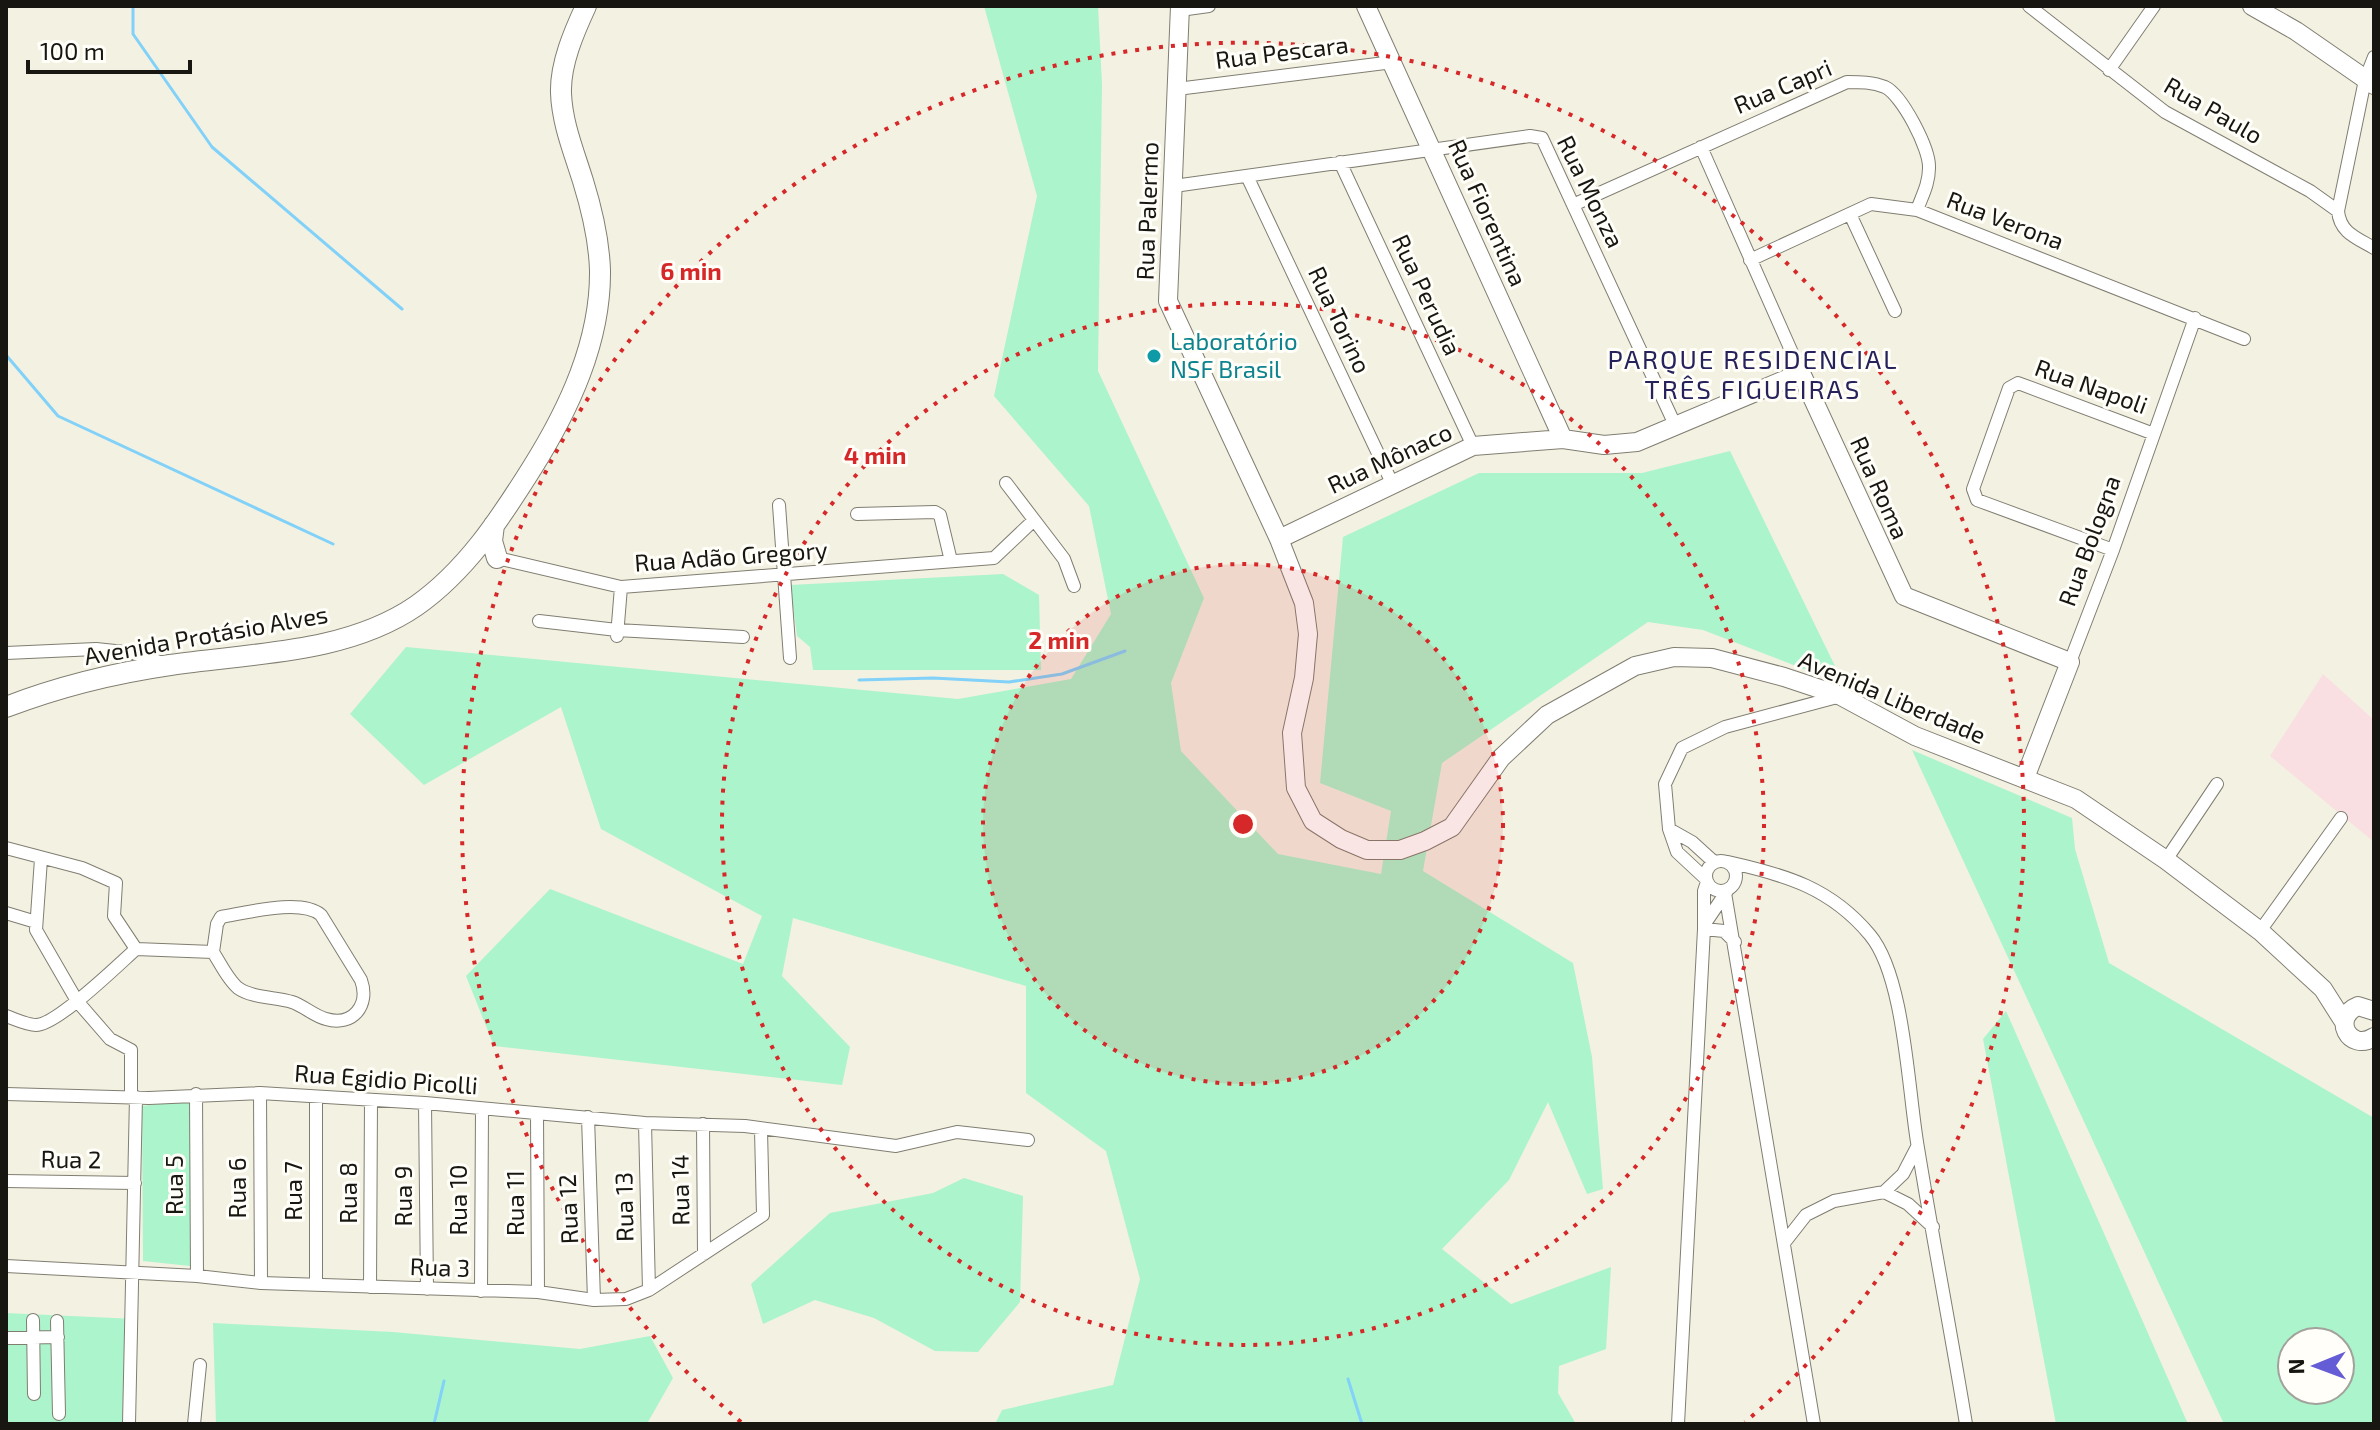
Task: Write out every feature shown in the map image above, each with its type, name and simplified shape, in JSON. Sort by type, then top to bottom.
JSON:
[{"type":"main road","name":"Avenida Protásio Alves","points":[[6,707],[98,679],[168,665],[307,647],[387,624],[433,593],[475,553],[540,455],[567,406],[587,355],[597,312],[600,270],[595,224],[566,130],[560,91],[567,53],[586,6]]},
{"type":"main road","name":"Rua Fiorentina","points":[[1366,6],[1563,439]]},
{"type":"main road","points":[[2257,7],[2370,83]]},
{"type":"main road","name":"Rua Palermo","points":[[1180,8],[1168,301],[1279,539]]},
{"type":"main road","name":"Rua Mônaco","points":[[1279,539],[1473,446],[1563,439],[1604,445],[1637,442],[1801,373]]},
{"type":"main road","name":"Rua Roma","points":[[1801,373],[1904,596],[1910,601],[2070,662]]},
{"type":"main road","points":[[494,525],[492,541],[497,558]]},
{"type":"main road","name":"Avenida Liberdade","points":[[1279,539],[1304,603],[1308,634],[1304,678],[1292,733],[1296,788],[1313,821],[1341,839],[1367,850],[1400,850],[1425,841],[1452,827],[1501,758],[1547,715],[1635,666],[1674,657],[1712,658],[1841,696],[1915,736],[2076,799],[2166,860],[2260,931],[2323,989],[2350,1037],[2371,1041]]},
{"type":"main road","name":"Rua Bologna","points":[[2025,778],[2070,662]]},
{"type":"main road","name":"Avenida Liberdade","points":[[2323,989],[2367,1004]]},
{"type":"main road","points":[[2344,1022],[2348,1012],[2367,1004]]},
{"type":"street","points":[[1180,8],[1209,6]]},
{"type":"street","name":"Rua Paulo","points":[[2029,6],[2165,112],[2310,191],[2338,211],[2340,224],[2346,232],[2374,248]]},
{"type":"street","points":[[2109,70],[2154,6]]},
{"type":"street","points":[[2338,211],[2374,57]]},
{"type":"street","name":"Rua Pescara","points":[[1177,89],[1393,62]]},
{"type":"street","name":"Rua Capri","points":[[1573,205],[1847,82],[1868,82],[1888,88],[1901,103],[1913,121],[1930,164],[1928,183],[1917,210]]},
{"type":"street","name":"Rua Monza","points":[[1174,186],[1537,135],[1542,138],[1676,427]]},
{"type":"street","name":"Rua Roma","points":[[1701,147],[1801,373]]},
{"type":"street","name":"Rua Perudia","points":[[1340,162],[1473,446]]},
{"type":"street","name":"Rua Torino","points":[[1247,176],[1392,483]]},
{"type":"street","name":"Rua Verona","points":[[1750,260],[1877,204],[1917,210],[2244,339]]},
{"type":"street","points":[[1850,214],[1895,311]]},
{"type":"street","name":"Rua Bologna","points":[[2070,662],[2195,318]]},
{"type":"street","name":"Rua Napoli","points":[[2113,550],[1977,500],[1973,489],[2012,383],[2154,434]]},
{"type":"street","points":[[1006,483],[1064,559],[1074,586]]},
{"type":"street","points":[[779,505],[790,658]]},
{"type":"street","points":[[857,514],[935,512],[940,515],[951,561]]},
{"type":"street","name":"Rua Adão Gregory","points":[[475,553],[621,587],[994,558],[1034,520]]},
{"type":"street","points":[[617,634],[621,587]]},
{"type":"street","points":[[539,621],[617,634],[743,637]]},
{"type":"street","points":[[6,653],[96,649],[134,653],[168,665]]},
{"type":"street","points":[[1726,891],[1718,891],[1677,852],[1669,829],[1665,784],[1682,748],[1725,727],[1841,696]]},
{"type":"street","points":[[2166,860],[2217,784]]},
{"type":"street","points":[[2260,931],[2341,818]]},
{"type":"street","points":[[1669,829],[1734,868],[1736,877]]},
{"type":"street","points":[[6,848],[82,868],[116,883],[114,916],[136,949]]},
{"type":"street","points":[[41,859],[36,930],[77,1001],[110,1039],[131,1050],[135,1183],[129,1424]]},
{"type":"street","points":[[1678,1424],[1704,891],[1707,869],[1721,862],[1768,871],[1813,887],[1845,909],[1872,938],[1889,969],[1966,1424]]},
{"type":"street","points":[[1704,927],[1736,877],[1768,871]]},
{"type":"street","points":[[1726,891],[1814,1424]]},
{"type":"street","points":[[281,908],[311,909],[321,915],[363,983],[361,1011],[338,1019],[325,1019],[293,1003],[244,991],[235,985],[213,952],[221,917],[281,908]]},
{"type":"street","points":[[6,913],[36,922]]},
{"type":"street","points":[[1704,927],[1724,931],[1735,942]]},
{"type":"street","points":[[6,1016],[33,1026],[40,1025],[77,1001],[136,949],[213,952]]},
{"type":"street","name":"Rua Egidio Picolli","points":[[6,1094],[134,1097],[260,1093],[425,1103],[645,1123],[745,1126],[896,1146],[957,1132],[1028,1140]]},
{"type":"street","name":"Rua 6","points":[[260,1093],[261,1283]]},
{"type":"street","name":"Rua 5","points":[[196,1094],[197,1276]]},
{"type":"street","name":"Rua 7","points":[[316,1097],[316,1285]]},
{"type":"street","name":"Rua 8","points":[[370,1287],[371,1100]]},
{"type":"street","name":"Rua 9","points":[[425,1103],[427,1289]]},
{"type":"street","name":"Rua 10","points":[[481,1291],[482,1109]]},
{"type":"street","name":"Rua 11","points":[[537,1114],[538,1292]]},
{"type":"street","name":"Rua 12","points":[[588,1117],[594,1300]]},
{"type":"street","name":"Rua 13","points":[[645,1123],[649,1290]]},
{"type":"street","name":"Rua 14","points":[[703,1124],[704,1254]]},
{"type":"street","name":"Rua 3","points":[[6,1266],[197,1276],[261,1283],[538,1292],[594,1300],[626,1299],[649,1290],[763,1215],[761,1130]]},
{"type":"street","points":[[1784,1243],[1806,1215],[1834,1201],[1884,1192],[1903,1174],[1917,1147]]},
{"type":"street","name":"Rua 2","points":[[6,1181],[135,1183]]},
{"type":"street","points":[[1884,1192],[1908,1204],[1933,1227]]},
{"type":"street","points":[[33,1320],[34,1394]]},
{"type":"street","points":[[57,1321],[59,1414]]},
{"type":"street","points":[[6,1338],[58,1337]]},
{"type":"street","points":[[194,1424],[200,1365]]},
{"type":"shaded area","points":[[2323,674],[2374,720],[2374,842],[2270,756]]},
{"type":"green space","points":[[984,6],[1098,6],[1102,84],[1098,371],[1204,598],[1171,683],[1181,751],[1278,854],[1381,874],[1391,811],[1320,783],[1343,537],[1479,473],[1642,473],[1730,451],[1835,666],[1809,671],[1703,630],[1648,622],[1442,763],[1423,871],[1573,963],[1592,1057],[1603,1189],[1587,1194],[1548,1102],[1509,1180],[1442,1249],[1511,1304],[1611,1267],[1606,1349],[1559,1366],[1558,1393],[1576,1424],[995,1424],[1002,1410],[1113,1385],[1140,1279],[1106,1151],[1026,1093],[1026,986],[793,918],[782,976],[850,1047],[842,1085],[494,1046],[466,976],[550,889],[743,964],[762,916],[601,829],[561,707],[424,785],[350,714],[406,647],[958,699],[1071,679],[1111,614],[1089,506],[994,396],[1037,196]]},
{"type":"green space","points":[[1003,574],[1039,595],[1041,670],[813,670],[810,647],[797,636],[790,585]]},
{"type":"green space","points":[[1912,750],[2072,818],[2075,849],[2109,963],[2374,1118],[2374,1424],[2224,1424]]},
{"type":"green space","points":[[2006,1011],[2188,1424],[2056,1424],[1983,1039]]},
{"type":"green space","points":[[190,1100],[190,1266],[143,1261],[142,1106]]},
{"type":"green space","points":[[964,1178],[1023,1196],[1020,1302],[978,1352],[935,1351],[874,1318],[815,1300],[763,1324],[751,1284],[830,1213],[933,1193]]},
{"type":"green space","points":[[6,1313],[136,1319],[134,1424],[6,1424]]},
{"type":"green space","points":[[213,1323],[393,1332],[580,1349],[650,1336],[673,1378],[648,1422],[643,1424],[216,1424]]},
{"type":"waterway","points":[[133,6],[133,34],[212,147],[402,309]]},
{"type":"waterway","points":[[6,355],[58,416],[333,544]]},
{"type":"waterway","points":[[859,680],[933,678],[1009,682],[1062,674],[1125,651]]},
{"type":"waterway","points":[[1348,1379],[1362,1424]]},
{"type":"waterway","points":[[434,1424],[444,1381]]},
{"type":"place","name":"Laboratório NSF Brasil","points":[[1154,356]]},
{"type":"district","name":"PARQUE RESIDENCIAL TRÊS FIGUEIRAS","points":[[1753,375]]}]
